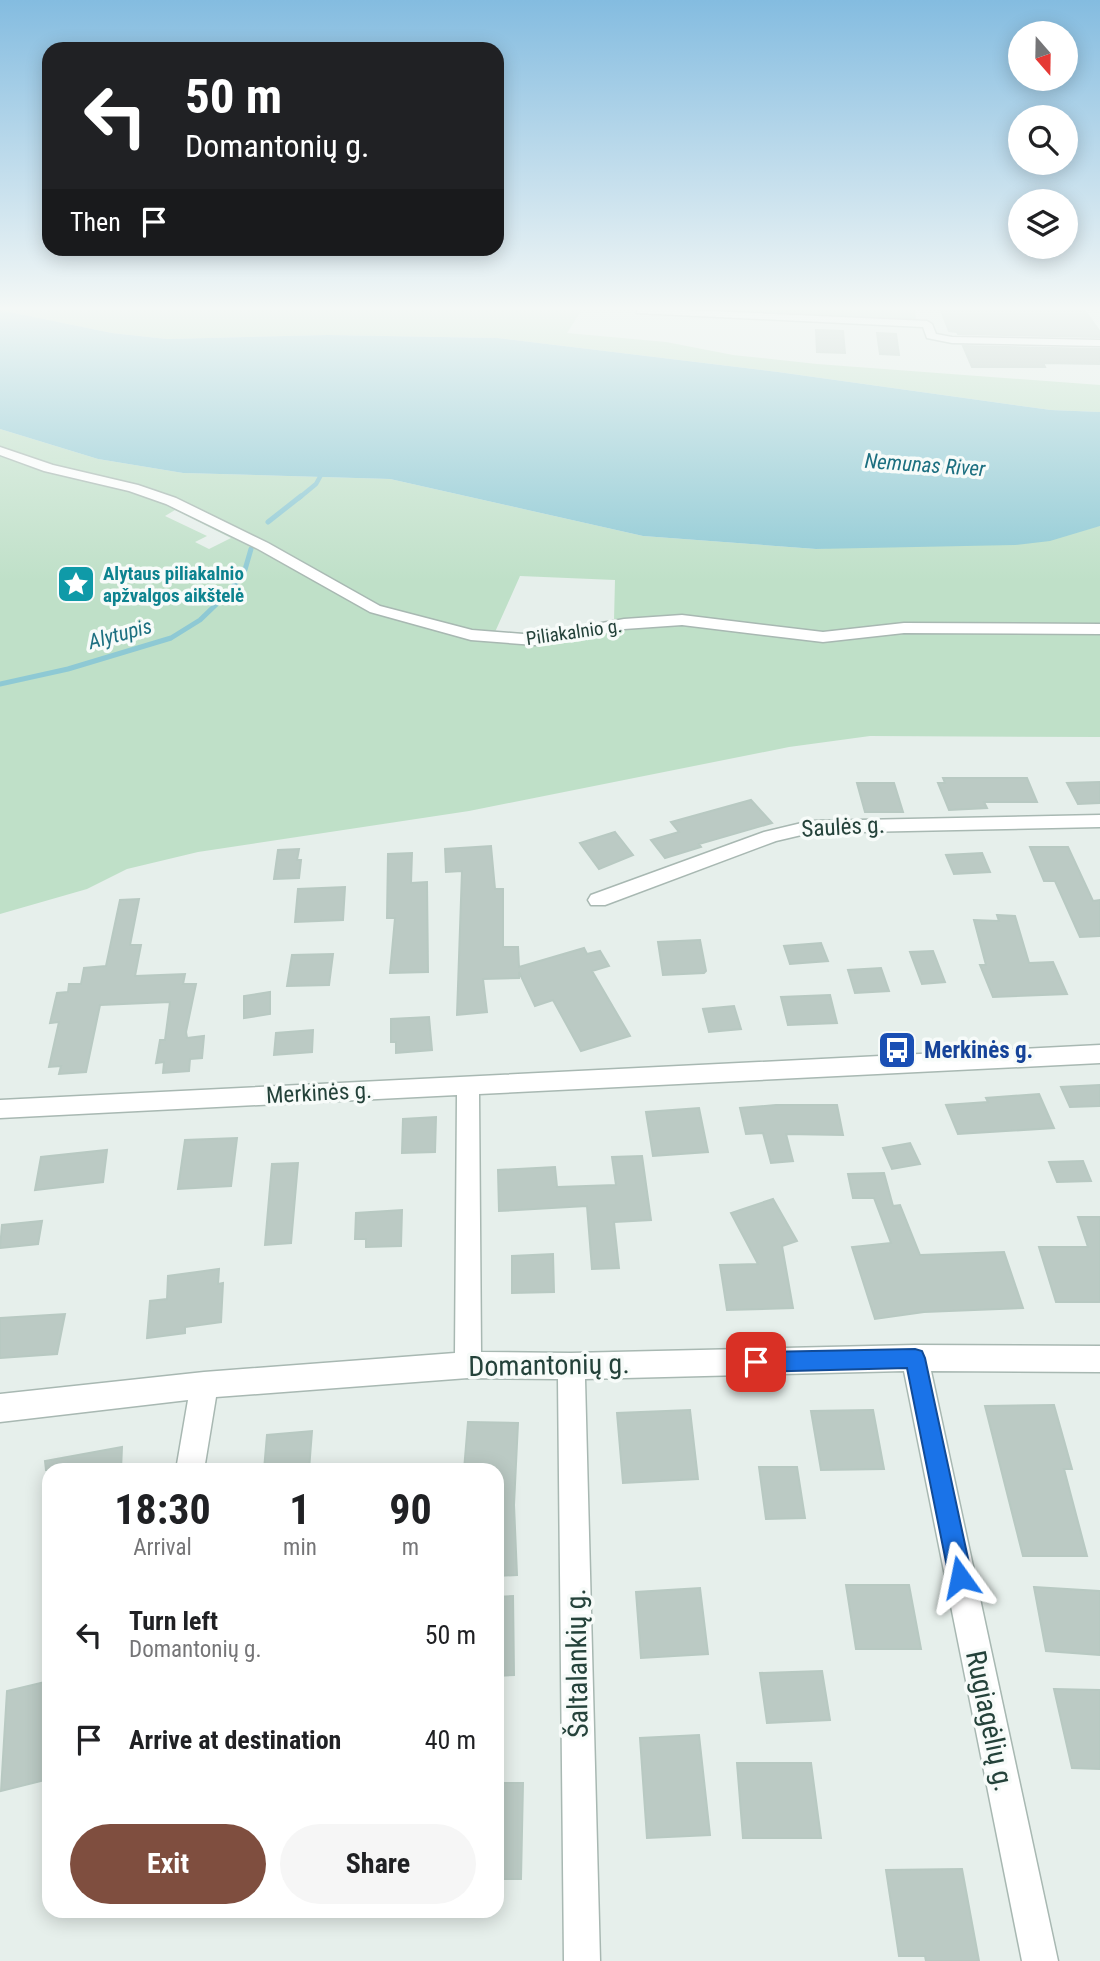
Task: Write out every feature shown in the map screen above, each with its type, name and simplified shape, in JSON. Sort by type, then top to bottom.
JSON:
[{"type":"street","name":"Piliakalnio g.","points":[[0,451],[49,468],[133,488],[171,501],[263,546],[376,609],[471,635],[535,640],[624,624],[682,620],[823,637],[904,628],[1100,629]]},
{"type":"street","name":"Saulės g.","points":[[598,900],[771,836],[810,827],[1100,821]]},
{"type":"street","name":"Merkinės g.","points":[[0,1109],[1100,1054]]},
{"type":"street","points":[[468,1085],[468,1365]]},
{"type":"street","name":"Domantonių g.","points":[[0,1408],[204,1385],[468,1365],[571,1366],[915,1358],[1100,1359]]},
{"type":"street","name":"Rugiagėlių g.","points":[[915,1358],[1040,1961]]},
{"type":"street","name":"Šaltalankių g.","points":[[571,1366],[582,1961]]},
{"type":"street","points":[[191,1463],[204,1385]]},
{"type":"green space","points":[[976,400],[1100,400],[1100,412],[1051,410]]},
{"type":"green space","points":[[0,429],[98,459],[183,473],[390,479],[643,536],[816,549],[1100,526],[1100,737],[870,736],[789,747],[469,811],[198,852],[127,869],[87,889],[0,914]],"holes":[[[175,510],[231,538],[209,549],[195,542],[207,536],[165,516]],[[520,576],[615,580],[614,620],[551,633],[495,632]]]},
{"type":"water","name":"Nemunas River","points":[[0,400],[976,400],[1051,410],[1100,412],[1100,526],[1050,541],[1015,545],[816,549],[643,536],[390,479],[183,473],[98,459],[0,429]]},
{"type":"building","points":[[943,778],[1027,778],[1037,802],[984,802],[987,808],[949,810],[938,783],[945,783]]},
{"type":"building","points":[[1100,782],[1100,803],[1078,804],[1067,783]]},
{"type":"building","points":[[857,783],[894,783],[903,812],[865,812]]},
{"type":"building","points":[[751,800],[772,823],[699,844],[701,847],[665,858],[651,840],[679,832],[671,822]]},
{"type":"building","points":[[615,832],[633,855],[599,869],[580,843]]},
{"type":"building","points":[[491,846],[495,889],[503,889],[503,947],[518,947],[519,967],[584,948],[587,954],[600,951],[609,966],[592,971],[630,1036],[581,1051],[553,1000],[535,1006],[519,972],[519,978],[483,979],[487,1012],[457,1015],[462,871],[446,872],[445,849]]},
{"type":"building","points":[[1030,847],[1068,847],[1093,901],[1100,900],[1100,936],[1080,937],[1055,881],[1044,881]]},
{"type":"building","points":[[299,849],[299,878],[274,879],[278,850]]},
{"type":"building","points":[[412,853],[411,883],[427,882],[428,972],[390,973],[395,918],[387,918],[388,854]]},
{"type":"building","points":[[982,853],[990,872],[954,874],[946,855]]},
{"type":"building","points":[[345,887],[343,920],[295,922],[298,889]]},
{"type":"building","points":[[139,899],[130,945],[141,945],[135,976],[185,974],[183,984],[196,984],[186,1032],[187,1038],[204,1036],[202,1058],[190,1059],[189,1071],[163,1073],[164,1062],[156,1063],[160,1040],[165,1040],[170,1002],[100,1005],[86,1072],[59,1074],[61,1066],[49,1067],[59,1022],[50,1023],[57,993],[68,992],[69,984],[81,984],[84,968],[106,966],[120,900]]},
{"type":"building","points":[[997,915],[1015,916],[1029,963],[1053,962],[1067,994],[993,997],[980,965],[986,965],[974,920],[999,921]]},
{"type":"building","points":[[700,940],[706,971],[704,973],[663,975],[658,942]]},
{"type":"building","points":[[821,943],[828,961],[790,964],[784,946]]},
{"type":"building","points":[[933,951],[945,982],[922,984],[910,952]]},
{"type":"building","points":[[333,954],[329,985],[287,986],[292,955]]},
{"type":"building","points":[[881,968],[889,991],[855,993],[848,970]]},
{"type":"building","points":[[270,992],[270,1014],[244,1018],[244,996]]},
{"type":"building","points":[[830,995],[837,1023],[788,1025],[781,997]]},
{"type":"building","points":[[734,1006],[741,1029],[709,1032],[703,1009]]},
{"type":"building","points":[[429,1017],[432,1050],[396,1053],[396,1042],[391,1042],[391,1019]]},
{"type":"building","points":[[313,1030],[312,1052],[274,1055],[276,1033]]},
{"type":"building","points":[[1100,1085],[1100,1106],[1070,1107],[1061,1087]]},
{"type":"building","points":[[1039,1094],[1054,1128],[958,1134],[946,1105],[988,1102],[986,1098]]},
{"type":"building","points":[[837,1105],[843,1135],[786,1134],[793,1161],[771,1163],[763,1133],[746,1134],[740,1108]]},
{"type":"building","points":[[699,1108],[708,1152],[653,1156],[646,1112]]},
{"type":"building","points":[[436,1117],[435,1152],[402,1153],[403,1119]]},
{"type":"building","points":[[237,1138],[231,1186],[178,1189],[185,1140]]},
{"type":"building","points":[[910,1143],[920,1164],[892,1169],[883,1148]]},
{"type":"building","points":[[107,1150],[103,1182],[35,1190],[41,1157]]},
{"type":"building","points":[[642,1156],[651,1220],[614,1222],[619,1268],[592,1269],[587,1206],[499,1211],[498,1170],[555,1167],[557,1187],[616,1185],[612,1157]]},
{"type":"building","points":[[1083,1161],[1091,1181],[1057,1182],[1049,1162]]},
{"type":"building","points":[[298,1163],[291,1243],[265,1245],[272,1164]]},
{"type":"building","points":[[884,1173],[893,1206],[900,1205],[920,1255],[1004,1252],[1023,1308],[924,1312],[875,1319],[852,1247],[891,1243],[874,1198],[853,1198],[848,1174]]},
{"type":"building","points":[[773,1199],[797,1241],[782,1246],[793,1308],[727,1310],[720,1265],[758,1264],[731,1213]]},
{"type":"building","points":[[402,1210],[401,1246],[366,1247],[366,1239],[355,1239],[356,1213]]},
{"type":"building","points":[[1078,1217],[1100,1217],[1100,1302],[1056,1302],[1039,1247],[1088,1247]]},
{"type":"building","points":[[42,1221],[38,1244],[0,1248],[2,1225]]},
{"type":"building","points":[[553,1254],[554,1292],[512,1293],[512,1256]]},
{"type":"building","points":[[219,1269],[218,1284],[223,1283],[221,1322],[185,1327],[185,1333],[147,1338],[150,1301],[167,1299],[168,1276]]},
{"type":"building","points":[[65,1314],[57,1354],[0,1358],[0,1318]]},
{"type":"building","points":[[1054,1405],[1072,1469],[1064,1469],[1087,1556],[1023,1556],[985,1406]]},
{"type":"building","points":[[690,1410],[698,1479],[623,1483],[617,1413]]},
{"type":"building","points":[[873,1410],[884,1469],[821,1470],[811,1411]]},
{"type":"building","points":[[468,1422],[518,1423],[514,1505],[517,1575],[504,1576],[504,1463],[465,1463]]},
{"type":"building","points":[[312,1431],[310,1463],[265,1463],[267,1435]]},
{"type":"building","points":[[122,1447],[121,1463],[45,1461]]},
{"type":"building","points":[[759,1467],[797,1467],[805,1518],[766,1519]]},
{"type":"building","points":[[846,1585],[909,1585],[921,1649],[856,1649]]},
{"type":"building","points":[[1034,1587],[1100,1591],[1100,1655],[1046,1651]]},
{"type":"building","points":[[700,1588],[708,1654],[641,1658],[636,1592]]},
{"type":"building","points":[[513,1596],[514,1675],[504,1676],[504,1597]]},
{"type":"building","points":[[822,1671],[830,1720],[767,1723],[760,1673]]},
{"type":"building","points":[[42,1683],[42,1781],[1,1791],[7,1691]]},
{"type":"building","points":[[1054,1689],[1100,1690],[1100,1769],[1072,1768]]},
{"type":"building","points":[[699,1735],[710,1835],[647,1838],[640,1738]]},
{"type":"building","points":[[737,1763],[811,1763],[821,1838],[743,1838]]},
{"type":"building","points":[[504,1783],[523,1783],[521,1879],[504,1879]]},
{"type":"building","points":[[962,1869],[979,1961],[926,1961],[925,1956],[899,1956],[886,1870]]},
{"type":"waterway","name":"Alytupis","points":[[299,498],[316,484],[325,468]]},
{"type":"waterway","name":"Alytupis","points":[[268,522],[301,496]]},
{"type":"waterway","name":"Alytupis","points":[[0,684],[68,669],[171,638],[200,620],[226,595],[244,573],[251,549]]},
{"type":"place","name":"Alytaus piliakalnio apžvalgos aikštelė","points":[[76,584]]},
{"type":"place","name":"Merkinės g.","points":[[897,1050]]},
{"type":"route","points":[[756,1362],[915,1358],[960,1577]]}]
